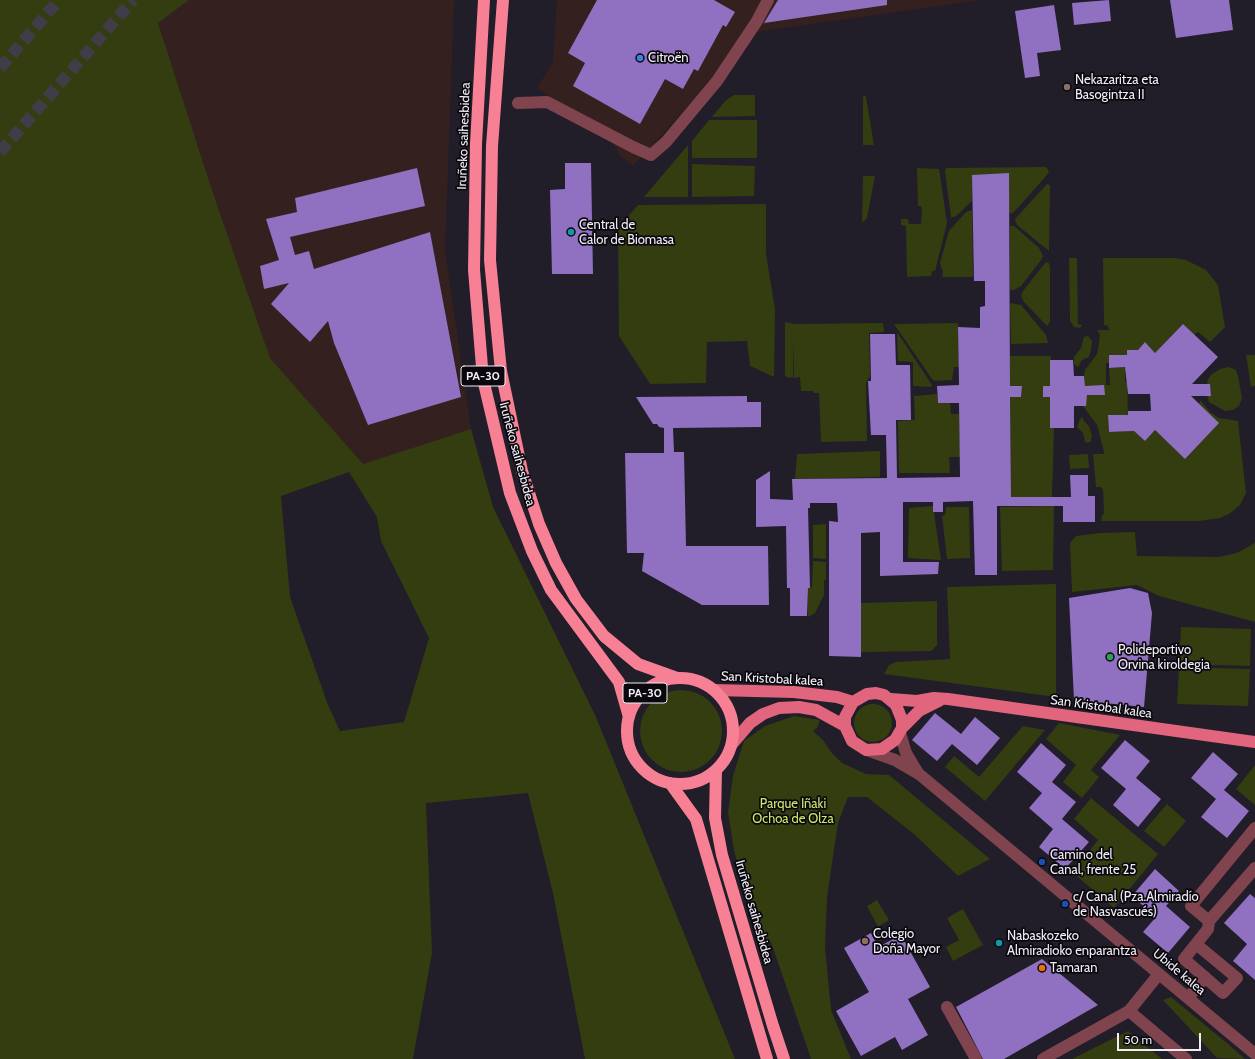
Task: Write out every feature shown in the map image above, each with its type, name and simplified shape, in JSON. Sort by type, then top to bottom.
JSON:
[{"type":"highway","name":"Iruñeko saihesbidea","points":[[484,0],[476,144],[474,270],[483,379],[510,493],[532,551],[551,590],[619,682],[629,717]]},
{"type":"highway","name":"Iruñeko saihesbidea","points":[[503,0],[492,146],[490,260],[501,371],[522,470],[539,524],[556,563],[576,599],[604,636],[638,664],[677,678]]},
{"type":"highway","name":"PA-30","points":[[677,678],[696,681],[714,690],[724,701],[730,714],[733,729],[732,744],[726,758],[716,770],[702,780],[692,783],[670,783],[654,777],[640,766],[631,751],[628,734],[629,717],[636,702],[647,690],[661,682],[677,678]]},
{"type":"highway","name":"Iruñeko saihesbidea","points":[[716,770],[715,818],[722,855],[772,1026],[784,1059]]},
{"type":"highway","points":[[670,783],[696,819],[767,1059]]},
{"type":"main road","name":"San Kristobal kalea","points":[[714,690],[794,692],[837,697],[853,702]]},
{"type":"main road","points":[[901,730],[900,712],[891,699],[884,695],[867,694],[853,702],[845,717],[845,726],[852,741],[866,750],[874,751],[886,748],[895,740],[901,730],[919,711],[943,699]]},
{"type":"main road","name":"San Kristobal kalea","points":[[891,699],[917,701],[934,698],[943,699],[1255,742]]},
{"type":"main road","name":"San Kristobal kalea","points":[[732,744],[750,723],[763,714],[779,708],[799,707],[816,710],[845,726]]},
{"type":"street","points":[[518,103],[547,102],[650,155],[666,142],[717,81],[757,21],[768,0]]},
{"type":"street","name":"Ubide kalea","points":[[901,730],[906,753],[919,774]]},
{"type":"street","name":"Ubide kalea","points":[[866,750],[895,760],[919,774],[1255,1054]]},
{"type":"street","points":[[1209,921],[1191,906],[1255,828]]},
{"type":"street","points":[[1196,944],[1237,978],[1224,993],[1184,959],[1196,944],[1208,929],[1209,921],[1255,868]]},
{"type":"street","points":[[1043,1059],[1129,1011],[1159,974]]},
{"type":"street","points":[[1188,998],[1205,977]]},
{"type":"street","points":[[947,1007],[976,1059]]},
{"type":"street","points":[[1129,1011],[1186,1059]]},
{"type":"shaded area","points":[[189,0],[454,0],[445,250],[471,429],[363,464],[270,358],[212,190],[158,23]]},
{"type":"shaded area","points":[[557,0],[981,0],[756,32],[633,166],[621,157],[610,139],[537,88],[553,62]]},
{"type":"green space","points":[[0,0],[189,0],[158,23],[212,190],[270,358],[363,464],[471,429],[493,507],[596,717],[735,1059],[585,1059],[553,893],[528,793],[426,803],[432,953],[413,1059],[0,1059]],"holes":[[[349,472],[377,517],[381,541],[429,638],[404,722],[340,731],[328,705],[290,597],[281,496]]]},
{"type":"green space","points":[[734,95],[755,95],[755,116],[712,117],[726,100]]},
{"type":"green space","points":[[865,95],[874,145],[863,145],[863,97]]},
{"type":"green space","points":[[709,120],[757,120],[757,158],[692,158],[692,141]]},
{"type":"green space","points":[[688,145],[688,197],[644,197]]},
{"type":"green space","points":[[692,164],[755,166],[754,196],[692,197]]},
{"type":"green space","points":[[1046,167],[1049,171],[1047,175],[1011,214],[973,175],[972,201],[955,217],[951,217],[945,172],[946,168]]},
{"type":"green space","points":[[917,168],[939,169],[947,223],[935,271],[932,271],[931,276],[907,277],[906,226],[901,225],[901,219],[908,219],[909,224],[921,224],[922,209],[921,206],[918,206]]},
{"type":"green space","points":[[863,176],[875,176],[867,218],[862,223]]},
{"type":"green space","points":[[1047,184],[1050,185],[1049,251],[1017,225],[1015,219]]},
{"type":"green space","points":[[766,204],[766,254],[775,309],[774,377],[750,366],[747,341],[707,342],[706,383],[650,384],[619,336],[618,228],[638,205]]},
{"type":"green space","points":[[972,210],[973,277],[942,277],[943,272],[940,263],[949,231],[966,212]]},
{"type":"green space","points":[[1010,226],[1014,226],[1039,248],[1043,256],[1021,286],[1014,290],[1010,290]]},
{"type":"green space","points":[[1069,258],[1077,258],[1078,324],[1082,325],[1080,328],[1074,327],[1070,321]]},
{"type":"green space","points":[[1103,258],[1175,258],[1186,260],[1206,270],[1218,285],[1225,327],[1210,342],[1198,332],[1194,335],[1183,324],[1155,353],[1145,342],[1138,350],[1127,350],[1127,355],[1109,355],[1109,363],[1106,363],[1106,385],[1110,385],[1109,368],[1125,367],[1128,415],[1108,415],[1109,432],[1134,431],[1145,441],[1155,430],[1185,459],[1200,400],[1210,412],[1219,418],[1238,421],[1246,493],[1240,505],[1229,514],[1220,518],[1199,521],[1101,521],[1102,515],[1104,514],[1103,490],[1101,487],[1096,487],[1093,454],[1104,454],[1104,452],[1097,425],[1083,406],[1086,406],[1085,370],[1097,354],[1100,335],[1097,330],[1109,330],[1108,326],[1104,325]]},
{"type":"green space","points":[[1046,262],[1049,263],[1050,267],[1050,322],[1047,326],[1024,302],[1021,296],[1023,291]]},
{"type":"green space","points":[[1010,303],[1021,305],[1046,335],[1048,343],[1011,344]]},
{"type":"green space","points":[[785,322],[794,324],[883,323],[884,332],[869,333],[870,376],[866,383],[867,441],[821,442],[819,393],[814,393],[813,391],[801,391],[800,377],[794,378],[793,337],[793,378],[786,377],[785,375]]},
{"type":"green space","points":[[958,323],[959,367],[954,367],[952,380],[935,381],[932,379],[894,324]]},
{"type":"green space","points":[[897,332],[932,385],[931,387],[913,386],[913,362],[898,361]]},
{"type":"green space","points":[[1088,336],[1092,341],[1089,357],[1082,360],[1078,367],[1074,364],[1074,357],[1081,348],[1084,337]]},
{"type":"green space","points":[[1246,355],[1255,355],[1255,386],[1251,387]]},
{"type":"green space","points":[[1010,356],[1051,356],[1050,386],[1043,386],[1043,396],[1050,397],[1050,428],[1054,428],[1052,497],[1011,497],[1010,397],[1021,397],[1022,386],[1010,386]]},
{"type":"green space","points":[[1229,367],[1236,370],[1242,398],[1239,406],[1233,410],[1225,411],[1209,402],[1207,396],[1211,396],[1210,385],[1207,384],[1208,379],[1212,374],[1220,369]]},
{"type":"green space","points":[[937,394],[938,403],[950,403],[951,414],[959,414],[960,457],[949,457],[950,473],[899,473],[898,421],[915,420],[914,396]]},
{"type":"green space","points":[[1083,417],[1083,420],[1089,426],[1092,436],[1091,441],[1088,443],[1085,442],[1083,433],[1077,427],[1080,419]]},
{"type":"green space","points":[[880,451],[880,477],[795,479],[797,454]]},
{"type":"green space","points":[[1088,454],[1089,468],[1070,469],[1069,455]]},
{"type":"green space","points":[[933,506],[941,560],[908,558],[909,508]]},
{"type":"green space","points":[[1054,506],[1053,570],[1002,571],[1000,507]]},
{"type":"green space","points":[[946,507],[969,507],[970,558],[947,559],[942,516],[945,515]]},
{"type":"green space","points":[[826,524],[826,559],[813,558],[813,525]]},
{"type":"green space","points":[[1135,532],[1137,556],[1219,557],[1237,553],[1255,543],[1255,622],[1159,596],[1137,585],[1072,592],[1070,543],[1076,536],[1100,533]]},
{"type":"green space","points":[[813,561],[826,562],[826,580],[824,580],[824,595],[815,613],[808,617],[808,588],[812,587]]},
{"type":"green space","points":[[1056,584],[1056,697],[884,674],[889,665],[896,662],[950,659],[947,587]]},
{"type":"green space","points":[[937,601],[937,645],[931,651],[861,652],[861,603]]},
{"type":"green space","points":[[1181,627],[1251,629],[1250,666],[1179,664]]},
{"type":"green space","points":[[1179,667],[1250,669],[1248,706],[1177,704]]},
{"type":"green space","points":[[681,690],[697,693],[710,702],[719,715],[722,731],[719,747],[710,760],[697,769],[681,772],[665,769],[652,760],[643,747],[640,731],[643,715],[652,702],[665,693]]},
{"type":"green space","points":[[869,704],[877,704],[887,709],[891,716],[891,730],[887,737],[877,742],[869,742],[859,737],[857,734],[854,727],[854,719],[859,709],[862,707]]},
{"type":"green space","name":"Parque Iñaki Ochoa de Olza","points":[[794,716],[820,720],[817,728],[813,731],[823,740],[831,752],[842,763],[866,774],[889,775],[990,859],[958,876],[915,835],[867,797],[848,797],[838,823],[827,897],[825,947],[831,1010],[851,1059],[811,1059],[771,942],[760,945],[734,850],[728,813],[733,776],[744,741],[765,726]]},
{"type":"green space","points":[[1059,723],[1120,735],[1091,770],[1099,777],[1082,798],[1063,782],[1076,765],[1046,739]]},
{"type":"green space","points":[[1023,726],[1045,730],[985,801],[945,767],[954,756],[979,777]]},
{"type":"green space","points":[[1255,765],[1255,805],[1236,789]]},
{"type":"green space","points":[[1091,798],[1158,854],[1114,908],[1072,872],[1098,840],[1074,819]]},
{"type":"green space","points":[[1167,804],[1186,821],[1164,847],[1144,831]]},
{"type":"green space","points":[[877,900],[889,920],[878,927],[867,906]]},
{"type":"green space","points":[[963,909],[983,945],[953,961],[946,947],[959,940],[947,918]]},
{"type":"green space","points":[[1171,997],[1245,1059],[1217,1058],[1163,1000]]},
{"type":"green space","points":[[1128,1031],[1162,1059],[1072,1059]]},
{"type":"building","name":"Citroën","points":[[597,0],[714,0],[735,12],[726,27],[723,25],[698,71],[694,69],[683,89],[665,79],[640,124],[573,86],[585,63],[568,53]]},
{"type":"building","points":[[778,0],[887,0],[887,5],[764,23]]},
{"type":"building","points":[[1109,0],[1111,21],[1074,25],[1072,3]]},
{"type":"building","points":[[1170,0],[1229,0],[1233,30],[1176,38]]},
{"type":"building","points":[[1054,5],[1061,50],[1037,53],[1040,76],[1025,78],[1015,11]]},
{"type":"building","name":"Central de Calor de Biomasa","points":[[565,163],[591,163],[593,274],[552,274],[550,190],[565,189]]},
{"type":"building","points":[[417,168],[425,206],[290,237],[295,255],[309,251],[314,269],[430,232],[461,397],[368,425],[334,343],[328,321],[310,342],[271,304],[289,283],[264,289],[260,266],[279,260],[266,219],[297,212],[295,198]]},
{"type":"building","points":[[1009,173],[1010,386],[1022,386],[1021,397],[1010,397],[1011,497],[1071,497],[1070,475],[1088,475],[1088,496],[1095,496],[1095,522],[1063,522],[1063,506],[997,506],[997,575],[975,575],[973,501],[943,502],[943,512],[933,512],[933,502],[903,502],[903,562],[939,562],[938,574],[880,576],[880,532],[861,533],[861,657],[829,656],[829,521],[838,522],[837,503],[810,503],[810,508],[808,508],[810,588],[808,588],[807,616],[790,616],[790,588],[787,588],[786,526],[756,527],[756,480],[770,471],[770,499],[793,500],[792,479],[887,478],[886,435],[871,435],[868,381],[871,381],[870,334],[895,334],[896,365],[910,365],[911,420],[896,420],[897,478],[960,477],[959,403],[938,403],[937,386],[959,385],[958,327],[980,328],[980,307],[985,306],[985,281],[974,281],[972,175]]},
{"type":"building","points":[[1183,324],[1218,357],[1192,384],[1210,384],[1211,396],[1191,396],[1219,423],[1185,459],[1155,430],[1145,441],[1134,431],[1109,432],[1108,415],[1128,415],[1128,411],[1151,411],[1150,394],[1128,394],[1125,367],[1109,368],[1109,355],[1127,355],[1127,350],[1138,350],[1145,342],[1155,353]]},
{"type":"building","points":[[1050,360],[1073,360],[1074,376],[1084,376],[1085,386],[1104,385],[1105,395],[1087,395],[1086,406],[1074,406],[1074,428],[1050,428],[1050,397],[1043,397],[1043,386],[1050,386]]},
{"type":"building","points":[[747,396],[747,402],[761,402],[761,427],[673,428],[674,452],[684,452],[686,546],[768,546],[769,605],[702,605],[642,571],[644,553],[627,553],[625,453],[664,453],[664,428],[659,427],[657,424],[653,424],[636,397]]},
{"type":"building","name":"Polideportivo Orvina kiroldegia","points":[[1130,588],[1148,593],[1152,613],[1144,707],[1074,700],[1069,598]]},
{"type":"building","points":[[935,713],[961,734],[975,717],[1000,738],[977,765],[952,744],[937,761],[912,740]]},
{"type":"building","points":[[1125,740],[1150,761],[1136,778],[1161,799],[1138,827],[1113,805],[1126,789],[1101,768]]},
{"type":"building","points":[[1041,743],[1066,765],[1052,782],[1076,802],[1062,819],[1089,842],[1065,869],[1039,847],[1053,829],[1029,808],[1042,793],[1017,772]]},
{"type":"building","points":[[1213,752],[1238,774],[1224,790],[1249,811],[1227,838],[1201,817],[1216,799],[1191,778]]},
{"type":"building","points":[[1155,869],[1179,891],[1166,906],[1190,927],[1168,953],[1143,932],[1156,917],[1132,896]]},
{"type":"building","points":[[1250,894],[1255,898],[1255,980],[1233,961],[1247,944],[1224,923]]},
{"type":"building","points":[[871,933],[878,947],[901,935],[930,987],[908,999],[928,1035],[902,1050],[895,1037],[861,1056],[836,1011],[869,992],[844,948]]},
{"type":"building","points":[[1042,959],[1098,1005],[1004,1059],[983,1059],[956,1007]]},
{"type":"tunnel","points":[[0,68],[59,0]]},
{"type":"tunnel","points":[[0,152],[133,0]]},
{"type":"place","name":"Citroën","points":[[640,58]]},
{"type":"place","name":"Nekazaritza eta Basogintza II","points":[[1067,87]]},
{"type":"place","name":"Central de Calor de Biomasa","points":[[571,232]]},
{"type":"place","name":"Polideportivo Orvina kiroldegia","points":[[1110,657]]},
{"type":"place","name":"Camino del Canal, frente 25","points":[[1042,862]]},
{"type":"place","name":"c/ Canal (Pza.Almiradío de Nasvascués)","points":[[1065,904]]},
{"type":"place","name":"Colegio Doña Mayor","points":[[865,941]]},
{"type":"place","name":"Nabaskozeko Almiradioko enparantza","points":[[999,943]]},
{"type":"place","name":"Tamaran","points":[[1042,968]]}]
